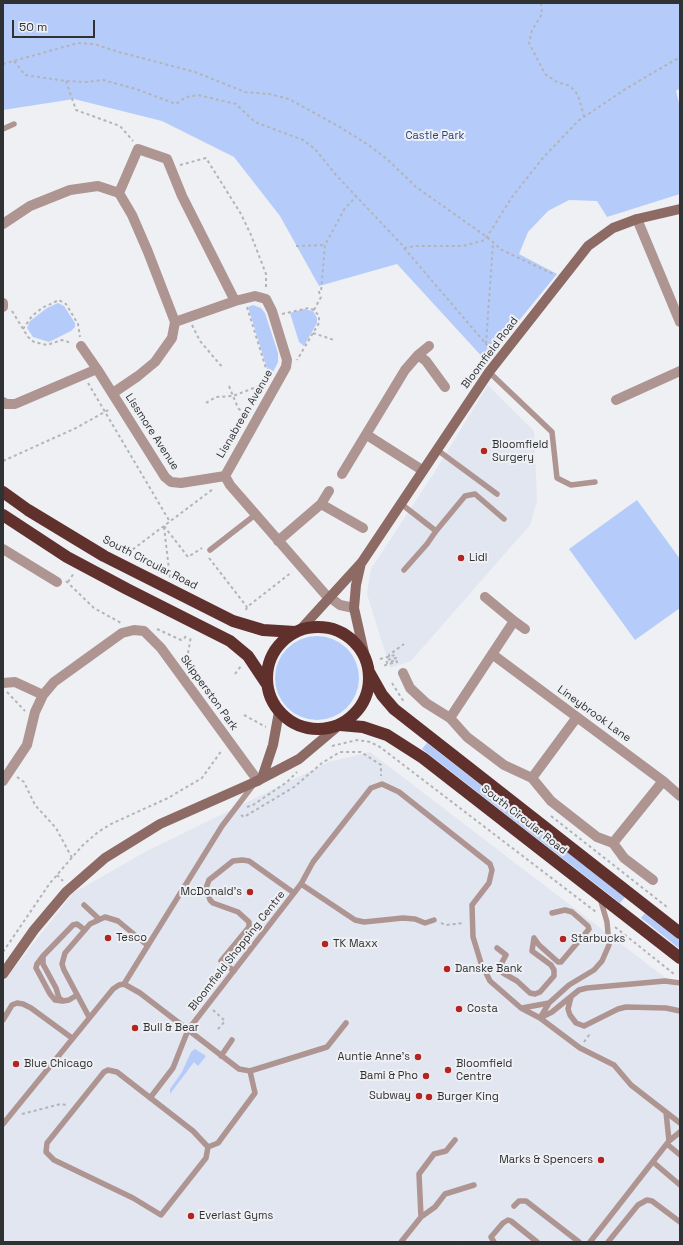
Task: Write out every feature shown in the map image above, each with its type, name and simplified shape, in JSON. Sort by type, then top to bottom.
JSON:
[{"type":"highway","name":"South Circular Road","points":[[3,492],[28,510],[104,556],[233,621],[263,630],[297,631]]},
{"type":"highway","points":[[3,515],[67,557],[127,590],[230,641],[248,656],[266,683]]},
{"type":"highway","points":[[315,627],[330,628],[344,634],[356,644],[365,657],[369,672],[369,685],[363,703],[351,718],[338,726],[321,730],[306,729],[291,723],[279,712],[268,694],[266,683],[267,667],[273,653],[282,641],[297,631],[315,627]]},
{"type":"highway","name":"South Circular Road","points":[[369,672],[382,695],[394,709],[677,929]]},
{"type":"highway","name":"South Circular Road","points":[[338,726],[363,727],[387,735],[423,758],[680,958]]},
{"type":"street","points":[[119,193],[138,148],[168,159],[182,196],[240,300]]},
{"type":"street","points":[[4,220],[30,206],[70,190],[98,186],[119,193],[132,215],[148,252],[174,322],[172,338],[155,362],[113,393]]},
{"type":"street","name":"Bloomfield Road","points":[[297,631],[362,562],[400,502],[489,372],[588,246],[613,228],[637,219],[680,209]]},
{"type":"street","points":[[637,219],[680,322]]},
{"type":"street","points":[[174,322],[255,296],[266,299]]},
{"type":"street","name":"Lisnabreen Avenue","points":[[266,299],[274,316],[287,360],[286,367],[225,476],[230,485],[329,598],[340,605],[354,608]]},
{"type":"street","name":"Lissmore Avenue","points":[[81,346],[113,393],[165,477],[171,482],[181,483],[225,476]]},
{"type":"street","points":[[342,474],[405,370],[418,354],[429,346]]},
{"type":"street","points":[[418,354],[426,361],[445,387]]},
{"type":"street","points":[[4,404],[15,404],[97,369]]},
{"type":"street","points":[[616,400],[680,371]]},
{"type":"street","points":[[367,435],[422,470]]},
{"type":"street","points":[[278,541],[321,504],[329,491]]},
{"type":"street","points":[[321,504],[363,528]]},
{"type":"street","points":[[3,549],[57,582]]},
{"type":"street","name":"Bloomfield Road","points":[[362,562],[356,585],[354,608],[365,657]]},
{"type":"street","points":[[485,597],[525,629]]},
{"type":"street","points":[[450,718],[514,621]]},
{"type":"street","points":[[3,781],[27,745],[34,717],[43,695],[54,682],[122,634],[134,630]]},
{"type":"street","name":"Skipperston Park","points":[[134,630],[144,631],[153,638],[258,780]]},
{"type":"street","name":"Lineybrook Lane","points":[[492,654],[663,781],[680,796]]},
{"type":"street","points":[[403,673],[410,688],[426,703],[450,718],[467,737],[504,765],[532,778],[551,801],[597,837],[613,843],[624,858],[653,880]]},
{"type":"street","points":[[3,683],[15,682],[43,695]]},
{"type":"street","points":[[258,780],[273,745],[279,712]]},
{"type":"street","points":[[532,778],[577,717]]},
{"type":"street","points":[[3,974],[34,930],[66,892],[105,858],[160,824],[258,780],[299,759],[338,726]]},
{"type":"street","points":[[613,843],[663,781]]},
{"type":"lane","points":[[3,129],[14,124]]},
{"type":"lane","points":[[489,372],[552,432],[557,478],[571,485],[594,482]]},
{"type":"lane","points":[[436,449],[497,494]]},
{"type":"lane","points":[[404,570],[465,496],[475,494],[504,519]]},
{"type":"lane","points":[[400,502],[436,531]]},
{"type":"lane","points":[[210,550],[256,515]]},
{"type":"lane","points":[[3,1124],[5,1116],[113,989],[124,984],[147,945],[234,810],[258,780]]},
{"type":"lane","points":[[382,784],[389,786],[404,796],[490,864],[492,870],[489,883],[472,906],[474,937],[481,963],[490,981],[521,1008],[540,1018],[580,1048],[614,1065],[631,1084],[680,1123]]},
{"type":"lane","name":"Bloomfield Shopping Centre","points":[[150,1098],[173,1068],[188,1030],[301,884],[313,862],[371,788],[382,784]]},
{"type":"lane","points":[[234,971],[221,961],[248,927],[249,922],[238,912],[210,900],[206,888],[209,880],[233,861],[249,861],[294,893]]},
{"type":"lane","points":[[301,884],[355,920],[364,922],[403,918],[415,919],[424,923],[434,920]]},
{"type":"lane","points":[[540,1018],[549,1003],[569,985],[594,970],[602,962],[609,945],[608,922],[599,894]]},
{"type":"lane","points":[[84,905],[98,918]]},
{"type":"lane","points":[[497,948],[506,955],[499,968],[503,973],[517,981],[530,993],[540,992],[554,976],[554,970],[551,965],[532,952],[534,938],[539,945],[558,962],[561,962],[589,929],[588,926],[572,912],[565,910],[552,913]]},
{"type":"lane","points":[[89,1017],[64,970],[62,959],[85,930],[98,918],[111,917],[147,945]]},
{"type":"lane","points":[[77,995],[69,1000],[55,1000],[50,994],[36,968],[43,956],[72,925],[77,924],[85,930]]},
{"type":"lane","points":[[43,956],[43,964],[63,1001]]},
{"type":"lane","points":[[540,1018],[552,1012],[572,995],[587,988],[665,981],[680,983]]},
{"type":"lane","points":[[124,984],[140,993],[239,1070],[250,1071],[327,1047],[346,1023]]},
{"type":"lane","points":[[572,995],[568,1009],[576,1024],[588,1025],[618,1010],[635,1007],[670,1008],[680,1011]]},
{"type":"lane","points":[[3,1020],[12,1006],[17,1003],[22,1004],[31,1008],[72,1038]]},
{"type":"lane","points":[[521,1008],[549,1003]]},
{"type":"lane","points":[[221,1056],[232,1040]]},
{"type":"lane","points":[[108,1070],[117,1072],[193,1131],[208,1147],[206,1158],[164,1213],[159,1215],[133,1198],[48,1155],[45,1148],[75,1108],[108,1070]]},
{"type":"lane","points":[[208,1147],[218,1143],[255,1093],[250,1071]]},
{"type":"lane","points":[[666,1112],[668,1143],[680,1155]]},
{"type":"lane","points":[[590,1242],[668,1143],[680,1132]]},
{"type":"lane","points":[[422,1217],[419,1174],[434,1154],[446,1151],[455,1140]]},
{"type":"lane","points":[[653,1162],[680,1184]]},
{"type":"lane","points":[[401,1242],[422,1217],[435,1207],[445,1194],[474,1185]]},
{"type":"lane","points":[[608,1242],[638,1204],[647,1200],[652,1200],[680,1222]]},
{"type":"lane","points":[[514,1206],[519,1201],[526,1201],[579,1242]]},
{"type":"lane","points":[[494,1242],[491,1237],[503,1223],[508,1220],[537,1242]]},
{"type":"path","points":[[541,3],[542,14],[532,30],[529,43],[545,74],[557,82],[570,86],[578,95],[584,116]]},
{"type":"path","points":[[3,64],[78,43],[94,44],[195,72],[245,92],[268,94],[289,99],[367,144],[387,159],[416,187],[487,237],[502,250],[534,266],[563,277]]},
{"type":"path","points":[[404,247],[471,245],[485,240],[512,198],[562,136],[584,116],[627,88],[680,57]]},
{"type":"path","points":[[14,61],[25,75],[66,81],[86,82],[104,80],[136,89],[176,104],[186,97],[198,95],[236,104],[255,122],[303,140],[315,149],[356,196],[404,247],[499,359]]},
{"type":"path","points":[[66,81],[76,110],[120,126],[138,148]]},
{"type":"path","points":[[171,167],[206,158],[241,214],[259,252],[266,274],[266,299]]},
{"type":"path","points":[[314,310],[321,298],[319,292],[321,292],[325,245],[338,219],[356,196]]},
{"type":"path","points":[[486,344],[493,243]]},
{"type":"path","points":[[296,246],[325,245]]},
{"type":"path","points":[[3,305],[14,313],[23,329],[31,340],[41,345],[54,344],[62,340],[81,346],[78,324],[66,304],[59,300],[42,308],[32,316],[23,329]]},
{"type":"path","points":[[206,403],[216,397],[233,396],[270,381],[240,300]]},
{"type":"path","points":[[274,316],[304,307],[314,310],[320,319],[296,363],[286,367]]},
{"type":"path","points":[[190,316],[200,341],[223,368]]},
{"type":"path","points":[[313,333],[334,340]]},
{"type":"path","points":[[83,375],[170,522]]},
{"type":"path","points":[[229,386],[241,412],[256,419]]},
{"type":"path","points":[[3,461],[76,428],[120,404]]},
{"type":"path","points":[[128,553],[218,485],[225,476]]},
{"type":"path","points":[[164,526],[171,576]]},
{"type":"path","points":[[164,526],[188,557],[202,547],[248,607]]},
{"type":"path","points":[[246,610],[300,566]]},
{"type":"path","points":[[68,582],[74,573]]},
{"type":"path","points":[[57,582],[66,580],[102,614],[134,630]]},
{"type":"path","points":[[184,679],[191,636]]},
{"type":"path","points":[[390,657],[389,655],[404,644]]},
{"type":"path","points":[[380,659],[395,655],[396,658],[386,660],[386,663],[396,660],[397,662],[382,666]]},
{"type":"path","points":[[235,674],[244,662]]},
{"type":"path","points":[[392,683],[406,703]]},
{"type":"path","points":[[3,688],[27,713],[34,717]]},
{"type":"path","points":[[244,715],[270,728]]},
{"type":"path","points":[[3,952],[57,875],[98,832],[129,815],[168,798],[202,778],[209,771],[229,741]]},
{"type":"path","points":[[234,810],[244,816],[294,787],[322,763],[340,752],[361,752],[381,766],[382,784]]},
{"type":"path","points":[[24,782],[35,805],[56,828],[72,858]]},
{"type":"path","points":[[545,811],[667,907]]},
{"type":"path","points":[[57,875],[63,881]]},
{"type":"path","points":[[434,920],[446,925],[473,922]]},
{"type":"path","points":[[207,1005],[225,1020],[218,1029]]},
{"type":"path","points":[[580,1048],[589,1035],[588,1025]]},
{"type":"path","points":[[5,1116],[61,1104],[75,1108]]},
{"type":"shaded area","points":[[488,385],[534,431],[537,501],[530,525],[411,661],[390,668],[367,594],[371,569],[434,473]]},
{"type":"shaded area","points":[[370,752],[680,989],[680,1242],[461,1242],[459,1240],[456,1242],[3,1242],[3,982],[73,893],[147,851],[329,762]]},
{"type":"green space","name":"Castle Park","points":[[3,3],[680,3],[680,88],[676,91],[680,107],[680,194],[607,217],[597,201],[569,200],[548,211],[528,232],[519,254],[557,274],[486,361],[397,264],[319,286],[280,216],[234,157],[162,121],[74,99],[3,110]]},
{"type":"green space","points":[[58,303],[64,306],[75,323],[75,327],[71,331],[49,342],[33,337],[27,328],[30,321],[47,308]]},
{"type":"green space","points":[[253,305],[261,308],[265,313],[278,353],[278,362],[270,378],[248,307]]},
{"type":"green space","points":[[304,309],[313,311],[317,318],[317,323],[304,346],[299,342],[290,313]]},
{"type":"green space","points":[[637,500],[680,559],[680,608],[635,640],[569,549]]},
{"type":"green space","points":[[309,636],[325,636],[341,643],[352,654],[359,670],[359,686],[356,694],[347,708],[341,713],[325,720],[309,720],[293,713],[282,702],[275,686],[275,670],[282,654],[293,643]]},
{"type":"green space","points":[[427,743],[625,897],[620,903],[422,749]]},
{"type":"green space","points":[[645,913],[680,940],[680,949],[641,918]]},
{"type":"green space","points":[[195,1049],[206,1056],[198,1066],[194,1062],[170,1094],[170,1089],[182,1072],[191,1052]]},
{"type":"place","name":"Bloomfield Surgery","points":[[484,451]]},
{"type":"place","name":"Lidl","points":[[461,558]]},
{"type":"place","name":"McDonald's","points":[[250,892]]},
{"type":"place","name":"Tesco","points":[[108,938]]},
{"type":"place","name":"Starbucks","points":[[563,939]]},
{"type":"place","name":"TK Maxx","points":[[325,944]]},
{"type":"place","name":"Danske Bank","points":[[447,969]]},
{"type":"place","name":"Costa","points":[[459,1009]]},
{"type":"place","name":"Bull & Bear","points":[[135,1028]]},
{"type":"place","name":"Auntie Anne's","points":[[418,1057]]},
{"type":"place","name":"Blue Chicago","points":[[16,1064]]},
{"type":"place","name":"Bloomfield Centre","points":[[448,1070]]},
{"type":"place","name":"Bami & Pho","points":[[426,1076]]},
{"type":"place","name":"Subway","points":[[419,1096]]},
{"type":"place","name":"Burger King","points":[[429,1097]]},
{"type":"place","name":"Marks & Spencers","points":[[601,1160]]},
{"type":"place","name":"Everlast Gyms","points":[[191,1216]]}]
